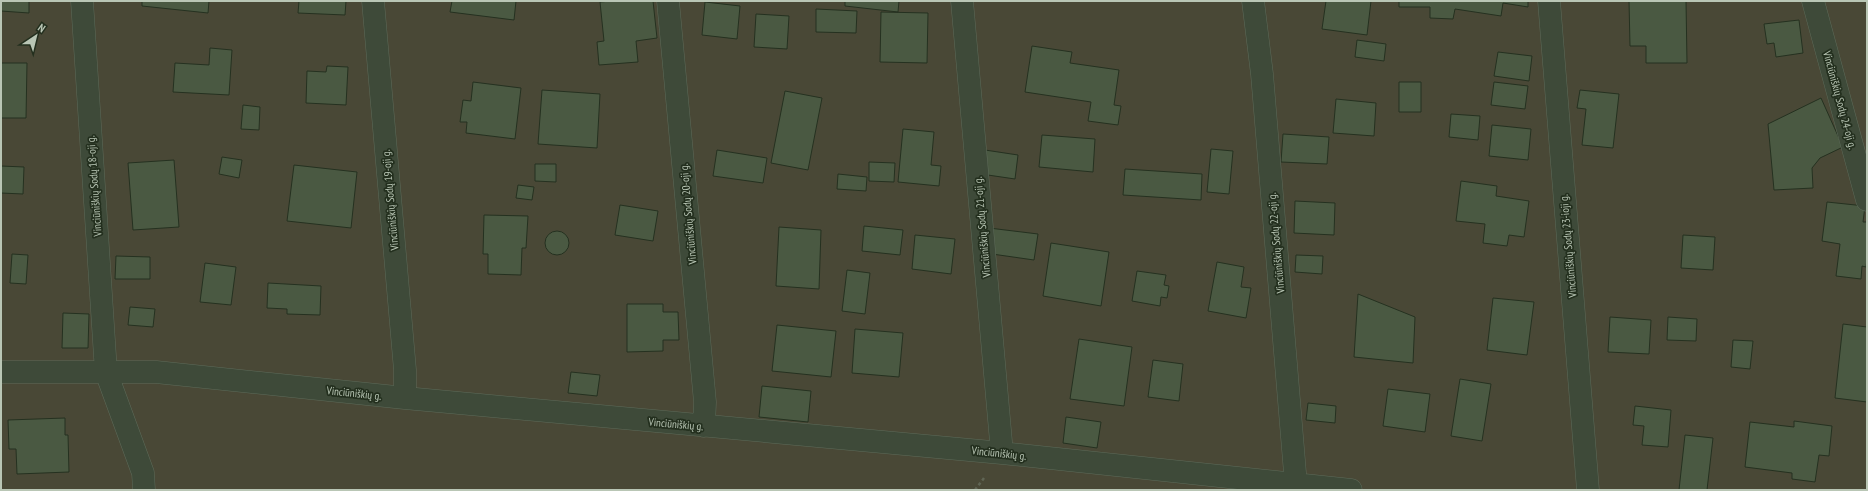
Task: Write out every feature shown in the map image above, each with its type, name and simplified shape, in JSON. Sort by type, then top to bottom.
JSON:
[{"type":"street","name":"Vinciūniškių Sodų 18-oji g.","points":[[82,1],[106,372],[143,473],[144,490]]},
{"type":"street","name":"Vinciūniškių Sodų 19-oji g.","points":[[373,1],[405,370],[405,398]]},
{"type":"street","name":"Vinciūniškių Sodų 20-oji g.","points":[[668,1],[705,402],[704,426]]},
{"type":"street","name":"Vinciūniškių Sodų 21-oji g.","points":[[962,1],[1002,453]]},
{"type":"street","name":"Vinciūniškių Sodų 22-oji g.","points":[[1253,1],[1262,74],[1296,485]]},
{"type":"street","name":"Vinciūniškių Sodų 23-ioji g.","points":[[1549,1],[1588,490]]},
{"type":"street","name":"Vinciūniškių Sodų 24-oji g.","points":[[1813,1],[1867,200]]},
{"type":"street","name":"Vinciūniškių g.","points":[[1,372],[156,372],[405,398],[1002,453],[1351,490]]},
{"type":"shaded area","points":[[1,1],[1867,1],[1867,490],[1,490]]},
{"type":"building","points":[[1,1],[29,1],[29,13],[1,11]]},
{"type":"building","points":[[142,1],[209,1],[208,13],[142,6]]},
{"type":"building","points":[[299,1],[346,1],[345,15],[298,13]]},
{"type":"building","points":[[452,1],[516,1],[514,20],[450,12]]},
{"type":"building","points":[[653,1],[657,38],[636,41],[638,62],[599,65],[597,42],[604,41],[600,2]]},
{"type":"building","points":[[845,1],[899,1],[898,12],[845,6]]},
{"type":"building","points":[[1326,1],[1371,1],[1367,35],[1322,29]]},
{"type":"building","points":[[1399,1],[1528,1],[1528,7],[1503,3],[1501,16],[1455,9],[1453,19],[1430,18],[1430,7],[1399,7]]},
{"type":"building","points":[[1629,1],[1686,1],[1687,63],[1646,63],[1646,46],[1630,46]]},
{"type":"building","points":[[705,2],[740,6],[737,39],[702,35]]},
{"type":"building","points":[[816,9],[857,11],[856,33],[816,32]]},
{"type":"building","points":[[881,12],[928,13],[927,63],[880,62]]},
{"type":"building","points":[[756,14],[789,16],[787,49],[754,47]]},
{"type":"building","points":[[1799,20],[1803,53],[1776,57],[1774,43],[1767,44],[1764,24]]},
{"type":"building","points":[[1357,40],[1386,44],[1384,61],[1355,57]]},
{"type":"building","points":[[1032,46],[1072,52],[1070,63],[1119,70],[1114,105],[1121,106],[1118,125],[1088,121],[1091,102],[1025,92]]},
{"type":"building","points":[[210,48],[232,50],[229,95],[173,92],[175,63],[209,65]]},
{"type":"building","points":[[1498,52],[1532,56],[1529,81],[1494,76]]},
{"type":"building","points":[[1,63],[27,63],[26,118],[1,118]]},
{"type":"building","points":[[327,66],[348,67],[346,105],[306,103],[307,71],[326,72]]},
{"type":"building","points":[[473,82],[521,88],[515,139],[466,133],[467,122],[460,122],[463,100],[471,101]]},
{"type":"building","points":[[1399,82],[1421,82],[1421,112],[1399,112]]},
{"type":"building","points":[[1494,82],[1528,86],[1525,109],[1491,105]]},
{"type":"building","points":[[542,90],[600,94],[597,148],[538,144]]},
{"type":"building","points":[[1580,90],[1619,94],[1613,148],[1582,145],[1586,109],[1577,108]]},
{"type":"building","points":[[785,91],[822,98],[808,170],[771,163]]},
{"type":"building","points":[[1821,98],[1843,147],[1820,158],[1812,168],[1813,188],[1774,190],[1768,124]]},
{"type":"building","points":[[1336,99],[1376,103],[1374,136],[1333,133]]},
{"type":"building","points":[[243,105],[260,107],[259,130],[241,129]]},
{"type":"building","points":[[1451,114],[1480,116],[1478,140],[1449,137]]},
{"type":"building","points":[[1492,125],[1531,129],[1528,160],[1489,156]]},
{"type":"building","points":[[903,129],[934,132],[931,165],[941,166],[939,186],[898,182]]},
{"type":"building","points":[[1283,134],[1329,137],[1327,164],[1281,162]]},
{"type":"building","points":[[1042,135],[1095,139],[1093,172],[1039,167]]},
{"type":"building","points":[[1211,149],[1233,151],[1229,194],[1207,192]]},
{"type":"building","points":[[717,150],[767,158],[763,183],[713,176]]},
{"type":"building","points":[[985,150],[1018,155],[1015,179],[981,174]]},
{"type":"building","points":[[222,157],[242,160],[239,178],[219,174]]},
{"type":"building","points":[[174,160],[179,227],[133,230],[128,163]]},
{"type":"building","points":[[869,162],[895,163],[894,182],[869,181]]},
{"type":"building","points":[[535,164],[556,164],[556,182],[535,181]]},
{"type":"building","points":[[294,165],[357,172],[351,228],[287,221]]},
{"type":"building","points":[[1,166],[24,167],[23,194],[1,193]]},
{"type":"building","points":[[1125,169],[1202,174],[1201,200],[1123,195]]},
{"type":"building","points":[[838,174],[867,177],[866,191],[837,189]]},
{"type":"building","points":[[1461,181],[1497,186],[1496,196],[1529,201],[1524,237],[1509,235],[1507,246],[1483,243],[1485,224],[1456,221]]},
{"type":"building","points":[[518,185],[534,187],[532,200],[516,198]]},
{"type":"building","points":[[1295,201],[1335,203],[1334,235],[1294,233]]},
{"type":"building","points":[[1827,202],[1865,206],[1863,222],[1867,222],[1867,259],[1866,267],[1862,266],[1861,279],[1836,276],[1840,244],[1822,241]]},
{"type":"building","points":[[620,205],[658,211],[653,241],[615,235]]},
{"type":"building","points":[[484,215],[528,216],[526,248],[522,248],[521,275],[488,274],[488,254],[483,254]]},
{"type":"building","points":[[864,226],[903,230],[900,255],[862,251]]},
{"type":"building","points":[[779,227],[821,230],[819,289],[776,286]]},
{"type":"building","points":[[989,228],[1038,234],[1034,260],[992,254]]},
{"type":"building","points":[[557,231],[565,235],[569,243],[565,251],[557,255],[549,251],[545,243],[549,235]]},
{"type":"building","points":[[915,235],[955,239],[951,274],[912,269]]},
{"type":"building","points":[[1683,235],[1715,237],[1713,270],[1681,268]]},
{"type":"building","points":[[1051,243],[1109,252],[1101,306],[1043,296]]},
{"type":"building","points":[[12,254],[28,255],[26,284],[10,283]]},
{"type":"building","points":[[1296,255],[1323,256],[1322,274],[1295,272]]},
{"type":"building","points":[[116,256],[150,257],[150,279],[115,279]]},
{"type":"building","points":[[1217,262],[1244,267],[1241,287],[1251,288],[1246,318],[1208,311]]},
{"type":"building","points":[[205,263],[236,267],[231,305],[200,302]]},
{"type":"building","points":[[847,270],[870,273],[865,314],[842,311]]},
{"type":"building","points":[[1137,271],[1166,275],[1164,285],[1169,286],[1167,298],[1161,297],[1160,306],[1132,301]]},
{"type":"building","points":[[268,283],[321,286],[320,315],[287,314],[287,309],[267,308]]},
{"type":"building","points":[[1358,294],[1415,317],[1413,363],[1354,357]]},
{"type":"building","points":[[1493,298],[1534,302],[1527,355],[1487,350]]},
{"type":"building","points":[[627,304],[663,304],[663,312],[678,312],[679,340],[663,340],[663,351],[627,352]]},
{"type":"building","points":[[130,307],[155,309],[153,327],[128,325]]},
{"type":"building","points":[[63,313],[89,314],[88,348],[62,348]]},
{"type":"building","points":[[1610,317],[1651,320],[1649,354],[1608,352]]},
{"type":"building","points":[[1668,317],[1697,319],[1696,341],[1667,340]]},
{"type":"building","points":[[1843,324],[1867,327],[1867,402],[1835,398]]},
{"type":"building","points":[[777,325],[836,331],[831,377],[772,371]]},
{"type":"building","points":[[855,329],[903,333],[899,377],[852,373]]},
{"type":"building","points":[[1079,339],[1132,347],[1124,406],[1070,399]]},
{"type":"building","points":[[1733,340],[1753,341],[1750,369],[1731,367]]},
{"type":"building","points":[[1153,360],[1183,364],[1179,401],[1148,397]]},
{"type":"building","points":[[571,372],[600,375],[597,396],[568,393]]},
{"type":"building","points":[[1460,379],[1491,384],[1482,441],[1451,436]]},
{"type":"building","points":[[762,386],[811,391],[808,422],[759,417]]},
{"type":"building","points":[[1388,389],[1430,394],[1425,432],[1383,426]]},
{"type":"building","points":[[1308,403],[1336,406],[1335,423],[1306,420]]},
{"type":"building","points":[[1635,406],[1671,410],[1668,447],[1642,445],[1644,426],[1633,425]]},
{"type":"building","points":[[1066,417],[1101,422],[1097,448],[1063,443]]},
{"type":"building","points":[[65,418],[65,435],[68,435],[69,472],[17,474],[16,449],[9,449],[8,420]]},
{"type":"building","points":[[1794,421],[1832,426],[1829,456],[1819,455],[1815,482],[1792,479],[1792,473],[1745,467],[1750,422],[1794,427]]},
{"type":"building","points":[[1685,435],[1713,438],[1707,490],[1679,490]]}]
